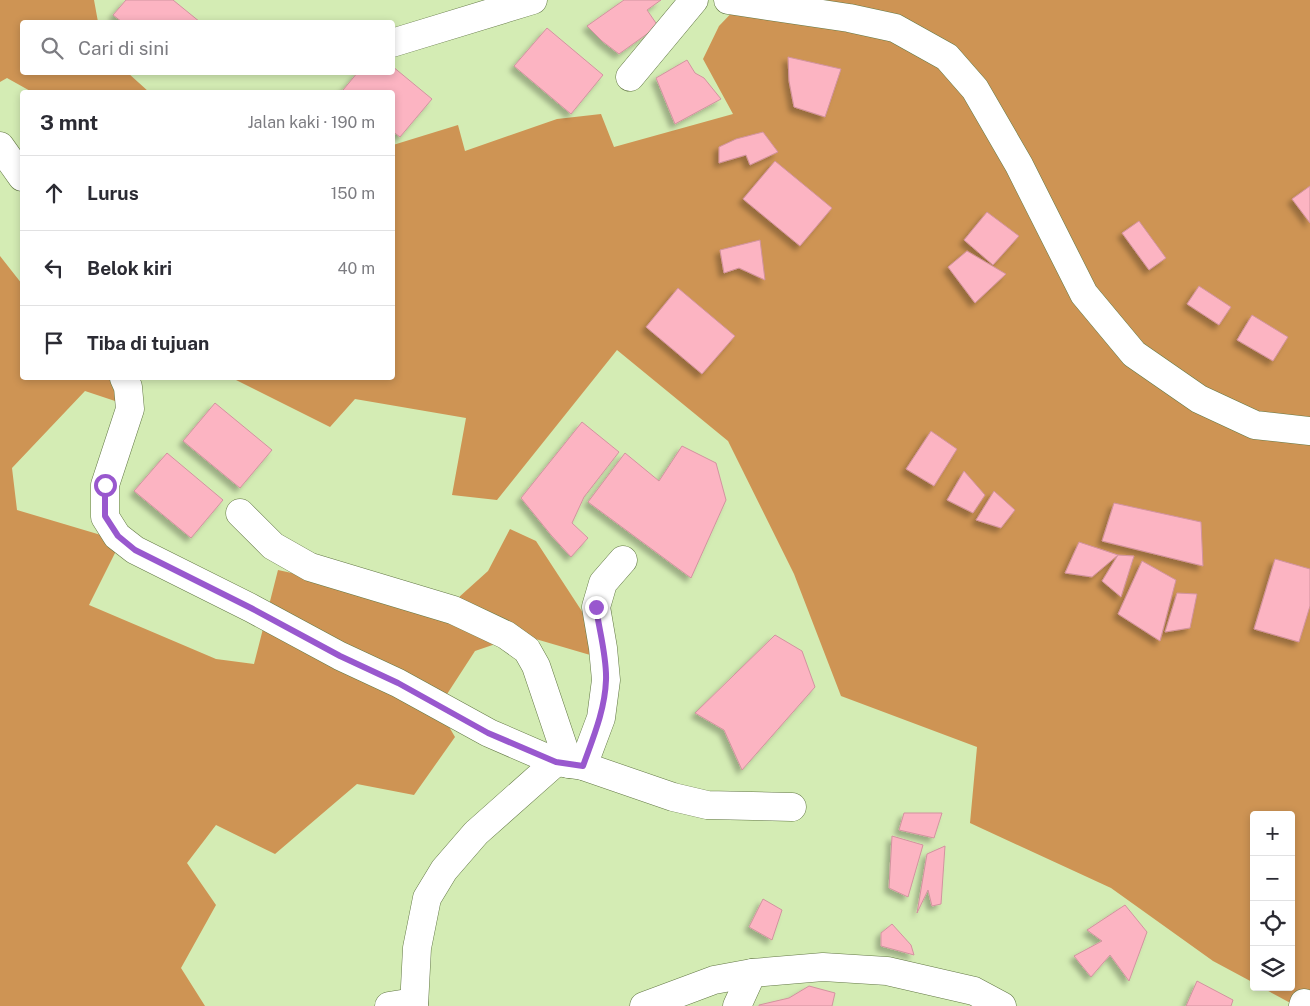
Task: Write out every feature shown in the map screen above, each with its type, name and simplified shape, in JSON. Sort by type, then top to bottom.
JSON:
[{"type":"street","points":[[395,42],[533,0]]},
{"type":"street","points":[[630,77],[694,0]]},
{"type":"street","points":[[728,0],[849,18],[895,28],[947,57],[975,89],[1019,165],[1084,294],[1134,354],[1199,399],[1255,425],[1310,431]]},
{"type":"street","points":[[0,146],[20,174]]},
{"type":"street","points":[[125,380],[128,386],[130,409],[105,485],[105,516],[118,536],[135,550],[251,608],[340,656],[398,683],[488,733],[569,764],[672,797],[707,805],[792,807]]},
{"type":"street","points":[[240,513],[273,546],[310,568],[453,610],[513,640],[526,650],[536,666],[569,764]]},
{"type":"street","points":[[406,1005],[427,898],[444,870],[476,833],[569,764],[600,718],[606,680],[596,607],[603,583],[623,560]]},
{"type":"street","points":[[644,1006],[714,980],[752,972],[823,967],[887,971],[974,990],[1002,1006]]},
{"type":"street","points":[[738,1006],[752,972]]},
{"type":"shaded area","points":[[0,0],[94,0],[98,20],[20,20],[20,75],[130,75],[147,90],[28,90],[7,78],[0,82]]},
{"type":"shaded area","points":[[762,0],[1310,0],[1310,1006],[1296,1006],[1268,991],[1295,991],[1295,811],[1250,811],[1250,981],[1213,961],[1111,888],[970,823],[977,747],[841,696],[794,574],[728,441],[617,350],[497,500],[452,495],[466,418],[355,399],[330,427],[236,380],[395,380],[395,144],[458,125],[465,151],[557,119],[601,114],[614,147],[733,114],[703,59],[719,26],[742,2]]},
{"type":"shaded area","points":[[0,256],[20,281],[20,380],[138,380],[139,409],[85,391],[12,468],[17,510],[121,541],[89,605],[216,659],[254,664],[278,570],[448,607],[488,571],[510,529],[536,541],[585,616],[597,657],[522,635],[475,651],[438,708],[455,737],[414,795],[357,784],[275,854],[216,825],[187,863],[216,905],[181,968],[205,1006],[0,1006]]},
{"type":"building","points":[[126,0],[173,0],[198,20],[119,20],[113,15]]},
{"type":"building","points":[[624,0],[661,0],[647,10],[658,26],[619,54],[587,26]]},
{"type":"building","points":[[547,28],[603,75],[571,114],[514,66]]},
{"type":"building","points":[[788,57],[841,69],[825,117],[794,107],[789,81]]},
{"type":"building","points":[[687,60],[695,73],[704,78],[721,99],[675,124],[656,78]]},
{"type":"building","points":[[395,68],[432,99],[400,137],[395,133],[395,90],[343,90],[356,75],[395,75]]},
{"type":"building","points":[[763,132],[778,152],[750,165],[746,155],[719,163],[719,147],[736,139]]},
{"type":"building","points":[[775,161],[832,208],[800,246],[743,199]]},
{"type":"building","points":[[1310,186],[1310,223],[1292,199]]},
{"type":"building","points":[[987,212],[1019,236],[993,265],[964,240]]},
{"type":"building","points":[[1139,221],[1166,258],[1149,270],[1122,233]]},
{"type":"building","points":[[760,240],[765,280],[739,268],[724,273],[720,250]]},
{"type":"building","points":[[967,251],[1006,274],[975,303],[948,267]]},
{"type":"building","points":[[1199,286],[1231,307],[1219,325],[1187,304]]},
{"type":"building","points":[[678,288],[735,336],[702,374],[646,327]]},
{"type":"building","points":[[1252,315],[1288,337],[1273,361],[1237,340]]},
{"type":"building","points":[[215,403],[272,450],[240,488],[183,441]]},
{"type":"building","points":[[582,422],[619,452],[584,497],[572,523],[588,538],[571,557],[521,498]]},
{"type":"building","points":[[931,431],[957,449],[934,486],[906,469]]},
{"type":"building","points":[[682,446],[716,463],[726,500],[691,578],[588,502],[625,453],[659,481]]},
{"type":"building","points":[[167,453],[223,500],[191,538],[134,491]]},
{"type":"building","points":[[964,471],[985,495],[973,513],[947,500]]},
{"type":"building","points":[[994,491],[1015,510],[1001,528],[976,520]]},
{"type":"building","points":[[1114,503],[1201,522],[1203,566],[1102,541]]},
{"type":"building","points":[[1079,542],[1118,555],[1092,577],[1065,573]]},
{"type":"building","points":[[1118,555],[1134,556],[1121,597],[1102,581]]},
{"type":"building","points":[[1275,559],[1310,569],[1310,606],[1299,642],[1254,629]]},
{"type":"building","points":[[1142,561],[1176,580],[1160,641],[1118,614]]},
{"type":"building","points":[[1177,593],[1197,594],[1190,628],[1165,632]]},
{"type":"building","points":[[775,635],[802,651],[815,687],[742,770],[724,730],[695,713]]},
{"type":"building","points":[[904,813],[942,813],[934,838],[899,830]]},
{"type":"building","points":[[892,836],[923,845],[908,897],[889,888]]},
{"type":"building","points":[[945,846],[941,904],[932,906],[928,890],[917,913],[927,854]]},
{"type":"building","points":[[763,899],[782,910],[772,940],[749,927]]},
{"type":"building","points":[[1125,905],[1147,932],[1129,981],[1110,955],[1091,977],[1074,956],[1102,941],[1087,930]]},
{"type":"building","points":[[892,924],[911,945],[914,955],[881,946],[881,933]]},
{"type":"building","points":[[1197,981],[1233,1000],[1231,1006],[1186,1006]]},
{"type":"building","points":[[809,986],[835,993],[832,1006],[759,1006],[789,998]]},
{"type":"route","points":[[105,485],[105,516],[118,536],[135,550],[251,608],[340,656],[398,683],[488,733],[556,762],[583,766],[600,718],[606,680],[596,607]]}]
